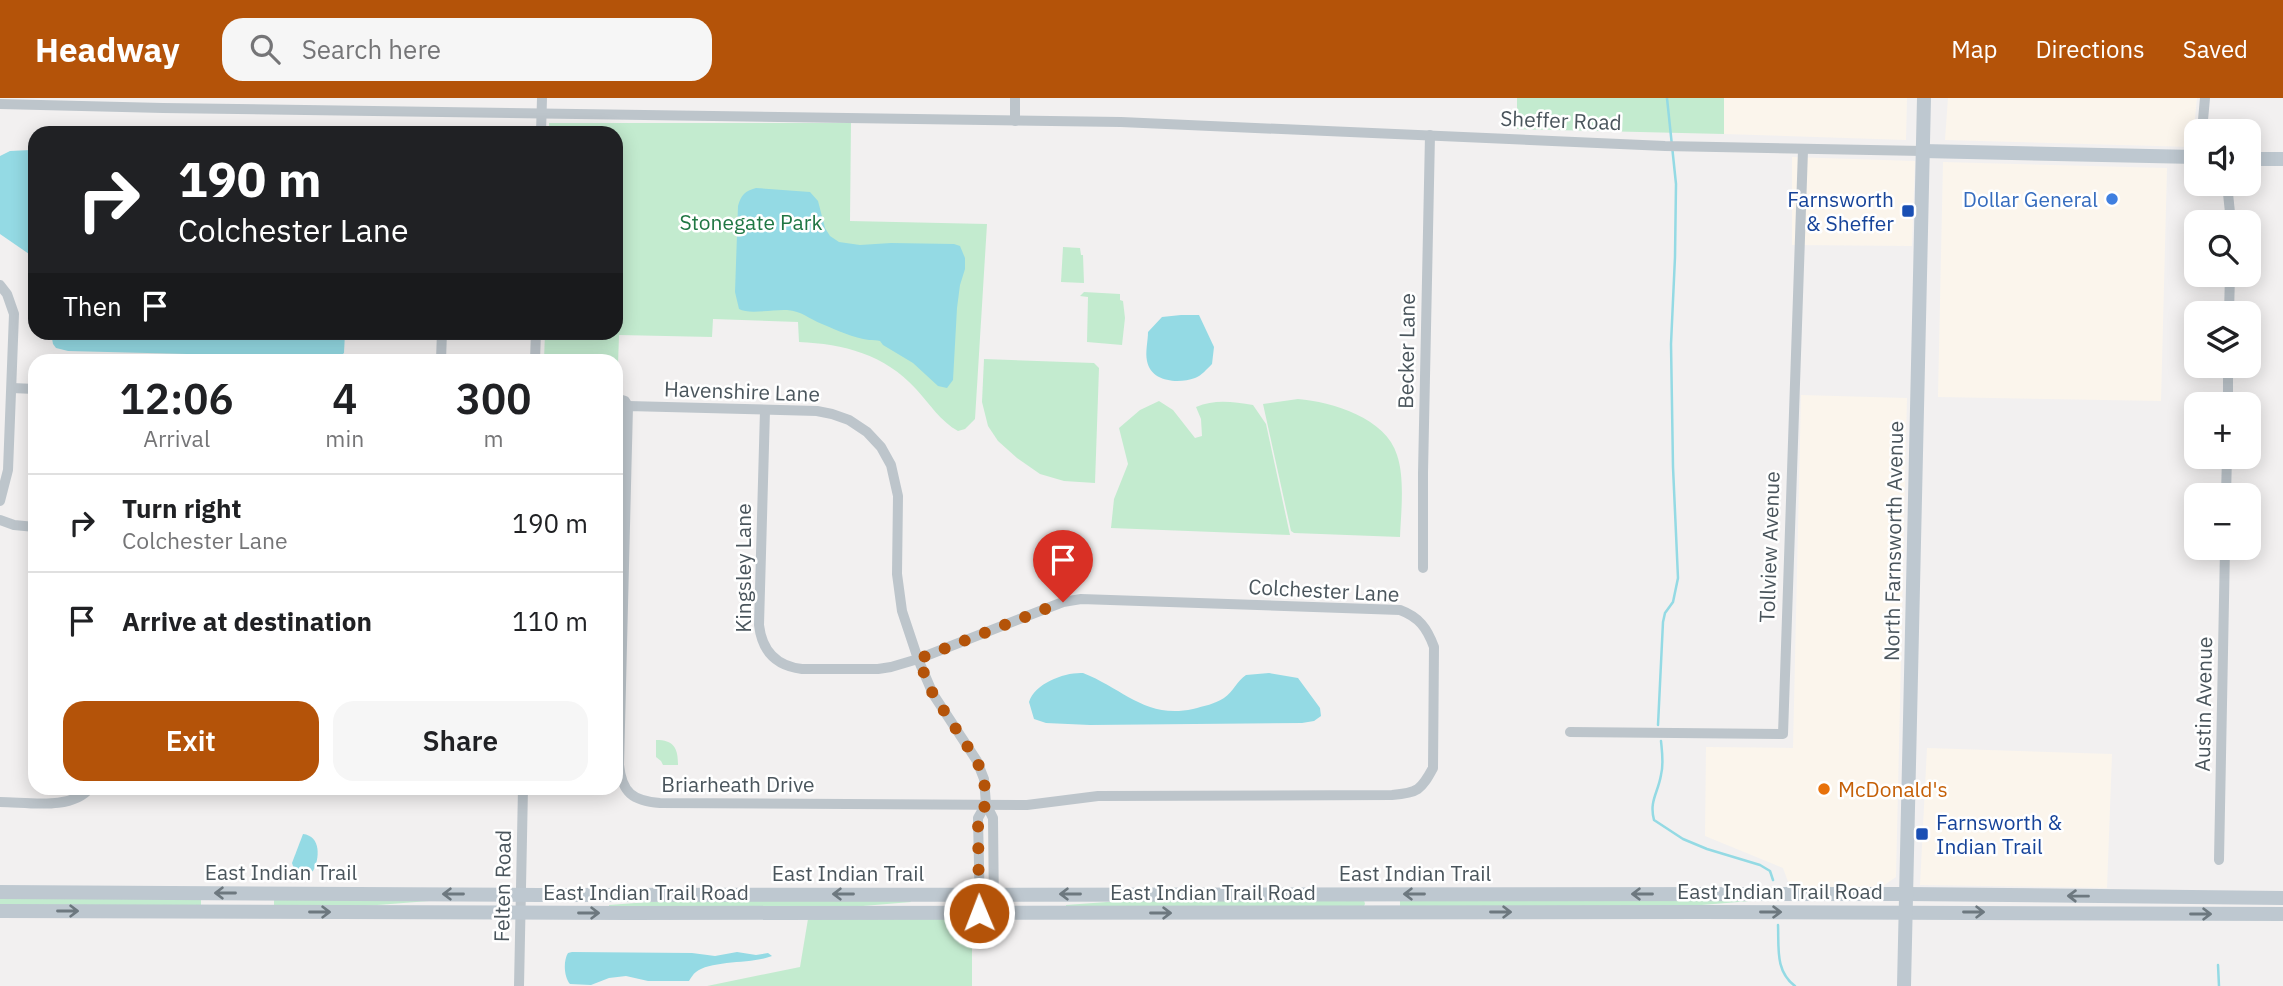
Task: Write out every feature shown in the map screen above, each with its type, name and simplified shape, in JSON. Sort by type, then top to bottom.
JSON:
[{"type":"main road","name":"North Farnsworth Avenue","points":[[1903,986],[1924,98]]},
{"type":"main road","name":"Sheffer Road","points":[[1923,151],[2184,157]]},
{"type":"main road","points":[[2261,159],[2283,159]]},
{"type":"main road","name":"East Indian Trail","points":[[0,892],[1906,894]]},
{"type":"main road","points":[[1383,894],[1383,913]]},
{"type":"main road","name":"East Indian Trail Road","points":[[1906,894],[2283,898]]},
{"type":"main road","name":"East Indian Trail","points":[[0,911],[521,913]]},
{"type":"main road","name":"East Indian Trail Road","points":[[521,913],[2283,914]]},
{"type":"street","points":[[541,126],[542,98]]},
{"type":"street","points":[[1015,98],[1015,121]]},
{"type":"street","points":[[2203,119],[2205,98]]},
{"type":"street","name":"Sheffer Road","points":[[0,104],[163,103],[1121,122],[1680,146],[1923,151]]},
{"type":"street","name":"Becker Lane","points":[[1423,568],[1430,135]]},
{"type":"street","name":"Tollview Avenue","points":[[1570,732],[1783,734],[1803,149]]},
{"type":"street","points":[[0,285],[8,294],[14,314],[12,388],[5,449],[6,482],[0,501]]},
{"type":"street","points":[[12,388],[28,389]]},
{"type":"street","points":[[623,400],[628,406]]},
{"type":"street","name":"Havenshire Lane","points":[[623,408],[628,406],[817,411],[849,420],[867,432],[886,456],[894,473],[898,496],[897,575],[905,623],[940,706],[977,761],[984,779],[986,804],[993,818],[987,913]]},
{"type":"street","name":"Briarheath Drive","points":[[623,605],[628,406]]},
{"type":"street","name":"Kingsley Lane","points":[[765,410],[759,625],[760,635],[770,656],[790,668],[802,669],[878,668],[918,659]]},
{"type":"street","points":[[0,520],[28,526]]},
{"type":"street","name":"Austin Avenue","points":[[2220,860],[2225,560]]},
{"type":"street","name":"Colchester Lane","points":[[918,659],[1063,602],[1081,599],[1400,610],[1413,615],[1429,632],[1434,647],[1433,768],[1420,790],[1392,796],[1098,796],[1027,805],[986,804]]},
{"type":"street","name":"Briarheath Drive","points":[[623,782],[629,793],[646,802],[660,803],[986,804]]},
{"type":"street","points":[[0,802],[64,802],[83,795]]},
{"type":"street","name":"Felten Road","points":[[519,986],[523,795]]},
{"type":"street","name":"Havenshire Lane","points":[[987,894],[987,913]]},
{"type":"shaded area","points":[[1724,98],[1907,98],[1906,140],[1724,134]]},
{"type":"shaded area","points":[[1948,98],[2197,98],[2195,119],[2184,119],[2184,147],[1945,140]]},
{"type":"shaded area","points":[[1792,157],[1915,161],[1912,246],[1792,245]]},
{"type":"shaded area","points":[[1943,162],[2167,168],[2161,401],[1938,397]]},
{"type":"shaded area","points":[[1801,395],[1907,398],[1896,877],[1880,888],[1790,887],[1783,868],[1705,836],[1706,747],[1793,748]]},
{"type":"shaded area","points":[[1927,748],[2112,754],[2107,888],[1920,885]]},
{"type":"green space","points":[[1517,98],[1724,98],[1724,134],[1517,129]]},
{"type":"green space","name":"Stonegate Park","points":[[549,123],[851,123],[850,221],[987,224],[975,419],[965,429],[958,431],[941,417],[904,377],[877,359],[832,345],[799,342],[798,322],[713,319],[712,337],[623,335],[623,126],[549,126]]},
{"type":"green space","points":[[1063,247],[1080,248],[1083,255],[1084,283],[1061,282]]},
{"type":"green space","points":[[1084,292],[1120,294],[1125,318],[1122,345],[1087,342],[1088,297],[1080,296]]},
{"type":"green space","name":"Stonegate Park","points":[[545,340],[619,340],[618,354],[544,354]]},
{"type":"green space","points":[[984,359],[1094,363],[1099,368],[1095,483],[1064,481],[1040,474],[998,441],[988,426],[982,402]]},
{"type":"green space","points":[[1298,399],[1326,404],[1356,414],[1382,431],[1391,442],[1401,474],[1400,537],[1291,531],[1263,404]]},
{"type":"green space","points":[[1159,401],[1173,410],[1195,438],[1202,436],[1201,419],[1196,407],[1217,402],[1253,405],[1266,424],[1290,535],[1111,528],[1114,499],[1128,464],[1119,428],[1140,410]]},
{"type":"green space","points":[[656,740],[674,746],[678,765],[663,765],[656,757]]},
{"type":"green space","points":[[0,897],[201,899],[201,906],[0,905]]},
{"type":"green space","points":[[274,899],[429,901],[365,906],[274,906]]},
{"type":"green space","points":[[675,900],[911,902],[839,908],[609,908],[609,905]]},
{"type":"green space","points":[[1134,900],[1364,900],[1365,904],[1066,908],[1066,905]]},
{"type":"green space","points":[[1400,901],[1751,901],[1689,906],[1400,906]]},
{"type":"green space","points":[[808,919],[972,919],[972,986],[707,986],[800,967]]},
{"type":"water","points":[[28,150],[28,253],[0,234],[0,156],[10,151]]},
{"type":"water","points":[[756,188],[810,192],[818,201],[825,228],[830,236],[839,242],[860,245],[891,243],[960,246],[965,258],[965,269],[957,308],[953,380],[947,388],[938,386],[913,363],[880,341],[851,336],[792,311],[749,312],[739,309],[735,292],[738,206],[744,194]]},
{"type":"water","points":[[1199,315],[1214,347],[1212,364],[1195,378],[1166,380],[1154,373],[1147,361],[1148,332],[1162,317]]},
{"type":"water","points":[[52,340],[345,340],[343,354],[68,351],[56,348]]},
{"type":"water","points":[[1083,673],[1135,701],[1161,710],[1176,711],[1221,700],[1246,675],[1269,673],[1298,678],[1320,708],[1321,716],[1314,721],[1302,723],[1090,725],[1046,723],[1034,719],[1029,702],[1037,689],[1068,674]]},
{"type":"water","points":[[303,834],[316,843],[318,854],[313,871],[304,876],[295,872],[292,863]]},
{"type":"water","points":[[737,952],[756,955],[768,953],[772,956],[703,968],[689,981],[648,981],[626,976],[609,978],[591,985],[570,984],[568,981],[565,960],[568,953],[692,953],[715,956]]},
{"type":"waterway","points":[[1658,725],[1663,622],[1665,613],[1673,602],[1678,578],[1671,344],[1676,184],[1667,98]]},
{"type":"waterway","points":[[1661,741],[1662,767],[1653,802],[1654,820],[1683,839],[1760,865],[1770,871],[1773,880]]},
{"type":"waterway","points":[[1778,925],[1781,966],[1795,986]]},
{"type":"waterway","points":[[2218,965],[2219,986]]},
{"type":"place","name":"Dollar General","points":[[2112,199]]},
{"type":"place","name":"Farnsworth & Sheffer","points":[[1908,211]]},
{"type":"place","name":"McDonald's","points":[[1824,789]]},
{"type":"place","name":"Farnsworth & Indian Trail","points":[[1922,834]]},
{"type":"route","points":[[979,913],[978,818],[986,804],[984,779],[977,761],[933,694],[918,659],[1063,602]]}]
